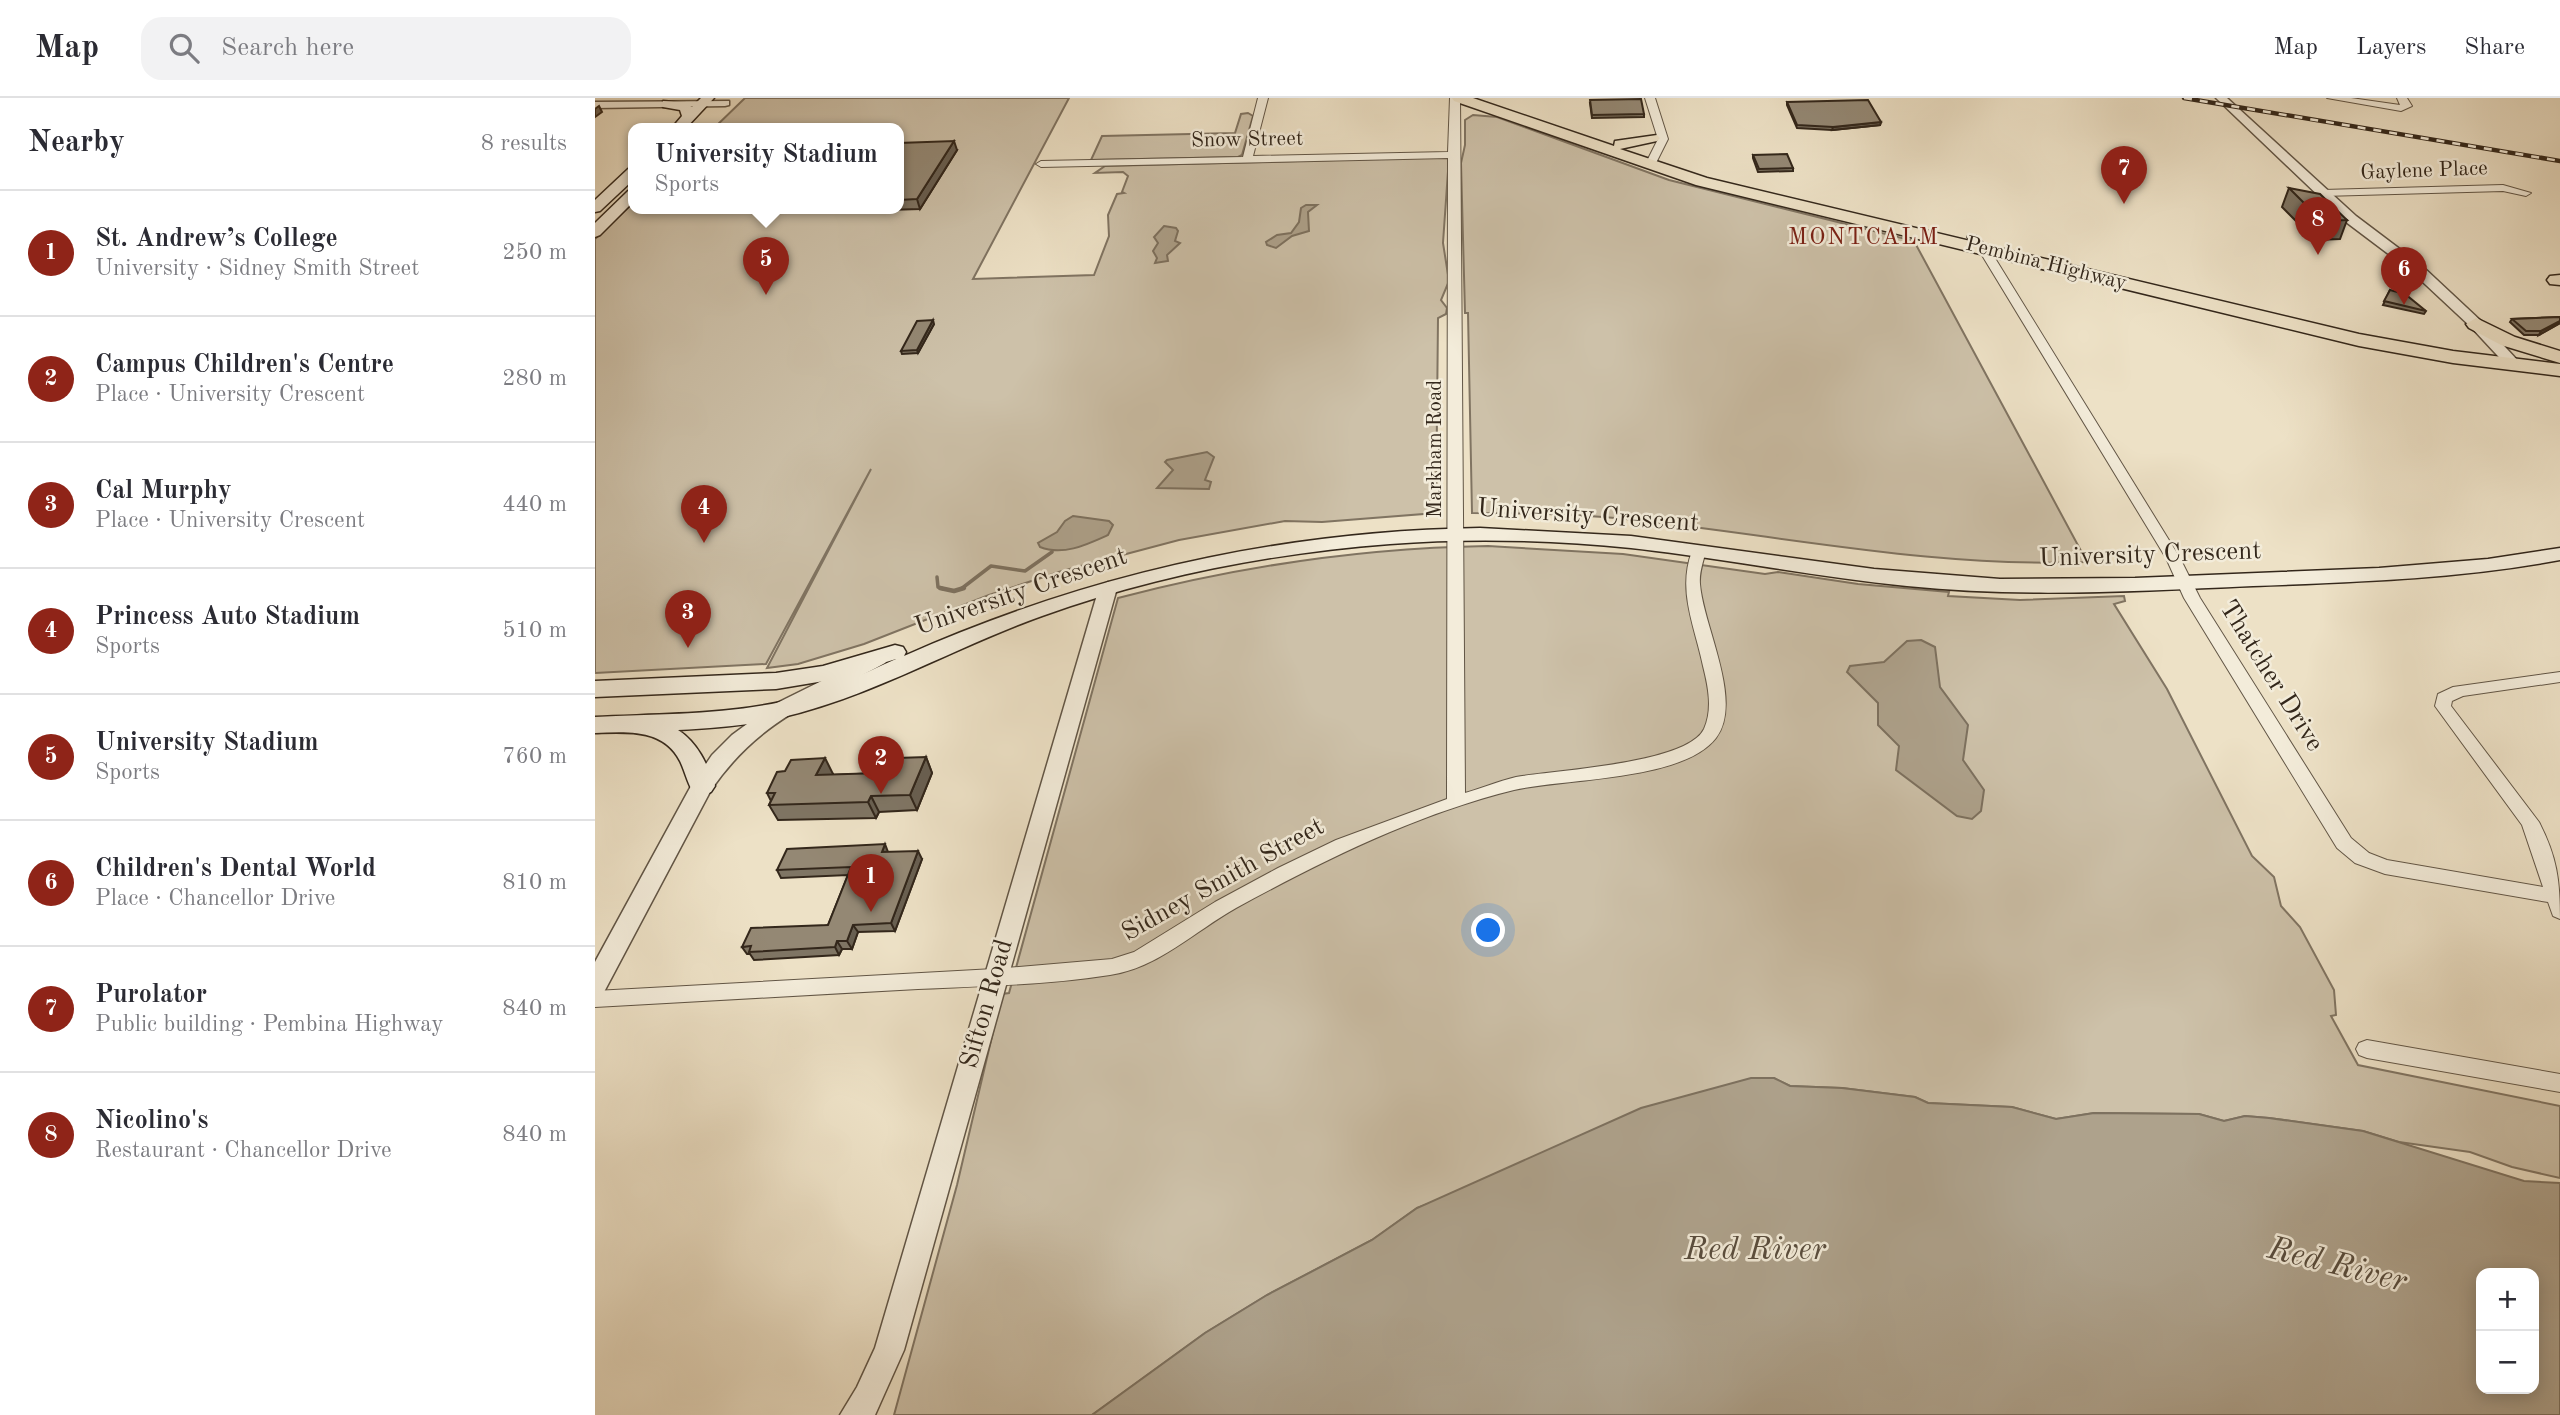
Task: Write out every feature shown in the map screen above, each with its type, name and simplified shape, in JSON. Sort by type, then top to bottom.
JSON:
[{"type":"main road","name":"Pembina Highway","points":[[1457,98],[1490,104],[1648,150],[1711,175],[2360,340],[2501,358],[2560,358]]},
{"type":"main road","points":[[670,100],[685,107],[689,117]]},
{"type":"main road","points":[[683,123],[705,100]]},
{"type":"main road","points":[[706,121],[727,100]]},
{"type":"main road","name":"Pembina Highway","points":[[1490,104],[1648,150]]},
{"type":"main road","points":[[1456,117],[1490,104]]},
{"type":"main road","points":[[595,208],[628,177]]},
{"type":"main road","points":[[595,232],[628,199]]},
{"type":"main road","name":"Pembina Highway","points":[[1978,243],[2343,325],[2560,370]]},
{"type":"main road","points":[[2433,343],[2465,332],[2508,341],[2560,358]]},
{"type":"main road","name":"University Crescent","points":[[595,689],[776,681],[824,673],[879,659],[1024,602],[1153,564],[1243,545],[1319,534],[1456,529],[1607,528],[1883,565],[1959,572],[2182,577],[2426,572],[2560,554]]},
{"type":"main road","name":"University Crescent","points":[[595,725],[736,718],[776,710],[828,695],[991,627],[1108,588],[1197,566],[1274,551],[1456,529],[1563,536],[1699,551],[1882,577],[1976,585],[2049,587],[2425,561],[2478,555],[2560,540]]},
{"type":"main road","points":[[638,722],[664,733],[687,749],[702,786]]},
{"type":"street","points":[[1247,159],[1263,98]]},
{"type":"street","name":"Markham Road","points":[[1456,801],[1453,155],[1457,98]]},
{"type":"street","points":[[1648,150],[1650,98]]},
{"type":"street","points":[[2221,98],[2351,219],[2366,238],[2465,332],[2501,358]]},
{"type":"street","points":[[2332,98],[2401,108],[2407,106],[2402,98]]},
{"type":"street","points":[[595,103],[727,100]]},
{"type":"street","name":"Snow Street","points":[[1041,164],[1453,155]]},
{"type":"street","name":"Gaylene Place","points":[[2323,193],[2503,188],[2526,193]]},
{"type":"street","name":"Thatcher Drive","points":[[1978,243],[2344,843],[2362,858],[2385,867],[2559,901]]},
{"type":"street","name":"Sidney Smith Street","points":[[595,999],[996,971],[1112,967],[1132,961],[1251,890],[1390,825],[1456,801],[1537,779],[1678,759],[1700,747],[1715,722],[1719,705],[1715,678],[1693,593],[1693,570],[1699,551]]},
{"type":"street","name":"Sifton Road","points":[[856,1415],[868,1398],[888,1350],[1108,588]]},
{"type":"street","points":[[595,985],[702,786],[731,745],[776,710],[879,659]]},
{"type":"street","points":[[2559,901],[2530,822],[2443,706],[2444,698],[2459,691],[2560,677]]},
{"type":"street","points":[[2367,1049],[2560,1083]]},
{"type":"shaded area","points":[[745,98],[1069,98],[973,279],[1094,275],[1109,236],[1108,215],[1117,194],[1124,193],[1122,192],[1128,176],[1123,172],[1095,173],[1105,166],[1449,157],[1443,243],[1449,281],[1441,300],[1447,308],[1446,314],[1438,318],[1436,513],[1322,522],[1285,521],[1179,540],[1062,571],[989,595],[864,644],[798,664],[767,668],[871,469],[766,664],[595,673],[595,239],[628,208],[628,214],[904,214],[904,123],[719,123]]},
{"type":"shaded area","points":[[1248,113],[1253,116],[1242,155],[1238,157],[1091,160],[1102,136],[1235,133],[1241,114]]},
{"type":"shaded area","points":[[1473,115],[1497,117],[1669,180],[1914,241],[2087,562],[1971,560],[1856,549],[1626,519],[1472,513],[1468,313],[1465,313],[1461,163],[1465,145],[1465,120]]},
{"type":"shaded area","points":[[1488,546],[1623,554],[1765,574],[1778,572],[1858,584],[1949,592],[1948,596],[2020,600],[2124,596],[2125,601],[2114,604],[2167,689],[2252,856],[2274,877],[2281,906],[2300,927],[2334,990],[2336,1015],[2331,1016],[2358,1065],[2560,1106],[2560,1178],[2512,1167],[2470,1152],[2399,1142],[2363,1131],[2269,1118],[2245,1116],[2224,1121],[2199,1114],[2094,1113],[2056,1119],[2012,1107],[1928,1103],[1915,1097],[1842,1088],[1790,1086],[1774,1078],[1417,1208],[1372,1240],[1267,1295],[1205,1333],[1092,1415],[894,1415],[957,1185],[1002,994],[1009,993],[1118,598],[1209,577],[1301,561],[1394,550]]},
{"type":"water","points":[[1317,205],[1308,212],[1309,231],[1292,236],[1276,248],[1267,245],[1266,242],[1277,235],[1291,233],[1299,222],[1301,208]]},
{"type":"water","points":[[1164,226],[1176,228],[1178,231],[1175,241],[1180,243],[1167,255],[1168,261],[1155,263],[1157,258],[1153,251],[1158,243],[1154,237]]},
{"type":"water","points":[[1207,452],[1214,457],[1205,480],[1211,482],[1209,489],[1157,488],[1173,470],[1165,462],[1167,460]]},
{"type":"water","points":[[1073,516],[1109,521],[1113,525],[1108,535],[1083,546],[1066,550],[1040,547],[1038,543],[1057,532],[1065,521]]},
{"type":"water","points":[[1921,640],[1935,647],[1940,687],[1968,725],[1963,760],[1984,790],[1981,811],[1972,819],[1957,816],[1896,770],[1899,746],[1878,725],[1878,703],[1847,672],[1850,666],[1884,662],[1907,641]]},
{"type":"water","name":"Red River","points":[[1751,1078],[1774,1078],[1790,1086],[1842,1088],[1915,1097],[1928,1103],[2012,1107],[2056,1119],[2094,1113],[2199,1114],[2224,1121],[2245,1116],[2363,1131],[2524,1181],[2560,1183],[2560,1415],[1092,1415],[1205,1333],[1267,1295],[1372,1240],[1417,1208],[1641,1108]]},
{"type":"building","points":[[1641,99],[1644,114],[1592,115],[1590,100]]},
{"type":"building","points":[[1868,100],[1881,122],[1833,127],[1797,125],[1787,102]]},
{"type":"building","points":[[954,141],[917,199],[904,200],[904,143]]},
{"type":"building","points":[[1787,154],[1793,168],[1759,169],[1753,155]]},
{"type":"building","points":[[2289,188],[2320,194],[2347,220],[2322,221]]},
{"type":"building","points":[[2390,290],[2405,294],[2426,311],[2384,301]]},
{"type":"building","points":[[2560,317],[2560,321],[2541,331],[2526,331],[2512,319]]},
{"type":"building","points":[[933,320],[917,350],[901,351],[917,321]]},
{"type":"building","points":[[926,757],[910,795],[871,796],[868,802],[769,805],[775,793],[767,793],[777,772],[785,771],[791,760],[825,758],[816,775],[880,773],[882,768],[893,768],[897,758]]},
{"type":"building","points":[[885,844],[882,852],[918,851],[891,923],[853,925],[847,941],[837,941],[835,947],[749,952],[751,946],[742,947],[751,928],[828,925],[851,867],[777,870],[787,849]]},
{"type":"waterway","points":[[961,589],[991,566],[1025,571],[1052,552]]},
{"type":"waterway","points":[[937,577],[938,587],[943,589]]},
{"type":"waterway","points":[[943,589],[954,591],[961,589]]},
{"type":"railway","points":[[2184,98],[2560,161]]},
{"type":"place","name":"Purolator","points":[[2124,204]]},
{"type":"place","name":"Nicolino's","points":[[2318,255]]},
{"type":"place","name":"University Stadium","points":[[766,295]]},
{"type":"place","name":"Children's Dental World","points":[[2404,305]]},
{"type":"place","name":"Princess Auto Stadium","points":[[704,543]]},
{"type":"place","name":"Cal Murphy","points":[[688,648]]},
{"type":"place","name":"Campus Children's Centre","points":[[881,794]]},
{"type":"place","name":"St. Andrew’s College","points":[[871,912]]},
{"type":"district","name":"MONTCALM","points":[[1864,237]]}]
